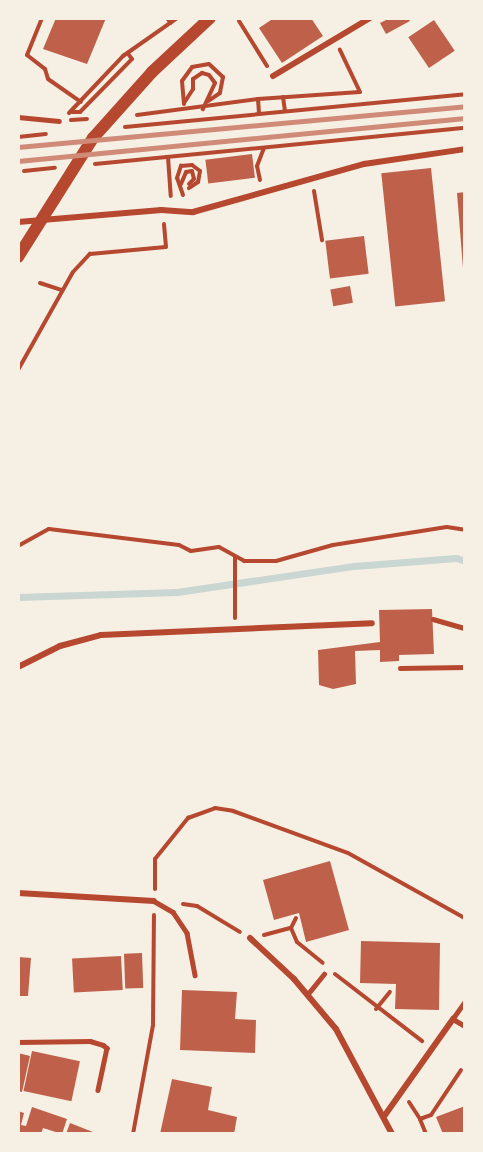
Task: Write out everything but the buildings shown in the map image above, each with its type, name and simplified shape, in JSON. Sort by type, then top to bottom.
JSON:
[{"type":"main road","points":[[18,257],[59,185],[93,138],[152,72],[210,18]]},
{"type":"street","points":[[273,76],[370,18]]},
{"type":"street","points":[[18,222],[161,210],[193,212],[366,163],[465,149]]},
{"type":"street","points":[[18,667],[60,646],[101,635],[376,623]]},
{"type":"street","points":[[18,893],[154,901]]},
{"type":"street","points":[[250,938],[307,995],[336,1029],[393,1134]]},
{"type":"street","points":[[384,1115],[453,1019]]},
{"type":"lane","points":[[18,117],[59,121]]},
{"type":"lane","points":[[433,619],[465,628]]},
{"type":"lane","points":[[400,668],[465,667]]},
{"type":"lane","points":[[154,901],[173,912],[187,933],[195,975]]},
{"type":"lane","points":[[307,995],[324,974]]},
{"type":"lane","points":[[465,1002],[453,1019],[465,1026]]},
{"type":"lane","points":[[18,1042],[90,1041],[103,1045],[107,1048],[98,1089]]},
{"type":"path","points":[[42,18],[27,55],[45,69],[48,80],[81,102]]},
{"type":"path","points":[[167,18],[171,23]]},
{"type":"path","points":[[59,121],[81,102],[123,56],[177,18]]},
{"type":"path","points":[[239,21],[273,76]]},
{"type":"path","points":[[171,112],[258,99],[360,92],[350,63],[336,45]]},
{"type":"path","points":[[71,112],[80,112],[132,58],[129,55]]},
{"type":"path","points":[[203,109],[215,83],[212,77],[202,73],[193,79],[193,89],[184,104],[182,81],[192,67],[209,64],[223,77],[220,93],[208,101]]},
{"type":"path","points":[[167,123],[465,94]]},
{"type":"path","points":[[283,97],[285,111]]},
{"type":"path","points":[[258,99],[259,114]]},
{"type":"path","points":[[148,159],[465,128]]},
{"type":"path","points":[[18,137],[47,134]]},
{"type":"path","points":[[257,169],[264,148]]},
{"type":"path","points":[[168,157],[171,196]]},
{"type":"path","points":[[183,195],[177,178],[181,166],[192,165],[200,171],[198,182],[189,186]]},
{"type":"path","points":[[310,179],[322,240]]},
{"type":"path","points":[[18,370],[62,290],[90,254],[166,247],[164,223]]},
{"type":"path","points":[[40,283],[62,290]]},
{"type":"path","points":[[235,557],[276,561],[333,545],[447,527],[465,530]]},
{"type":"path","points":[[18,546],[49,530],[108,534],[179,545],[191,551],[219,547],[230,550],[235,557],[233,567],[235,615]]},
{"type":"path","points":[[296,918],[291,928],[250,938],[197,906],[154,901],[156,859],[188,818],[215,808],[233,811],[348,853],[410,891],[465,918]]},
{"type":"path","points":[[133,1134],[153,1025],[154,912]]},
{"type":"path","points":[[291,928],[297,942],[376,1009],[432,1049]]},
{"type":"path","points":[[376,1009],[390,992]]},
{"type":"path","points":[[420,1119],[431,1115],[461,1070]]},
{"type":"path","points":[[411,1106],[426,1134]]},
{"type":"waterway","points":[[18,597],[177,592],[354,566],[456,558],[465,561]]},
{"type":"railway","points":[[18,147],[465,106]]},
{"type":"railway","points":[[18,161],[465,118]]}]
